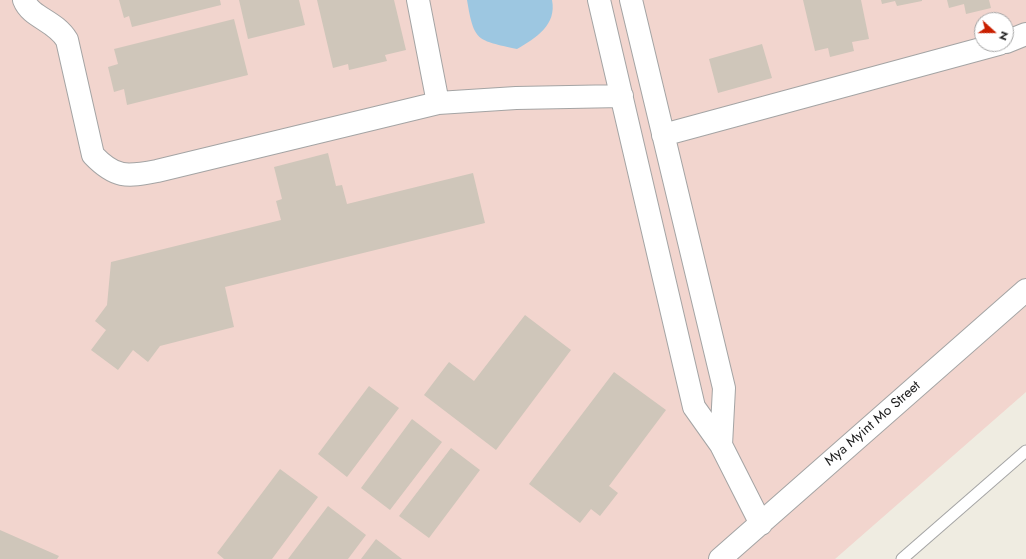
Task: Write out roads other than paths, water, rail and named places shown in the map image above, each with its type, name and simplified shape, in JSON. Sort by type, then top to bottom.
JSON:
[{"type":"street","points":[[24,0],[27,8],[61,30],[67,40],[92,155],[105,168],[119,174],[139,174],[157,171],[438,103],[501,99],[622,96]]},
{"type":"street","points":[[418,0],[438,103]]},
{"type":"street","points":[[599,0],[694,407],[720,445],[760,524]]},
{"type":"street","points":[[631,0],[724,388],[720,445]]},
{"type":"street","points":[[1014,39],[1026,34]]},
{"type":"street","points":[[663,135],[974,51]]},
{"type":"street","name":"Mya Myint Mo Street","points":[[720,559],[1026,290]]},
{"type":"lane","points":[[902,559],[1026,451]]},
{"type":"water","points":[[467,0],[552,0],[553,9],[548,24],[544,30],[517,49],[485,41],[480,37],[475,32],[472,24]]}]
